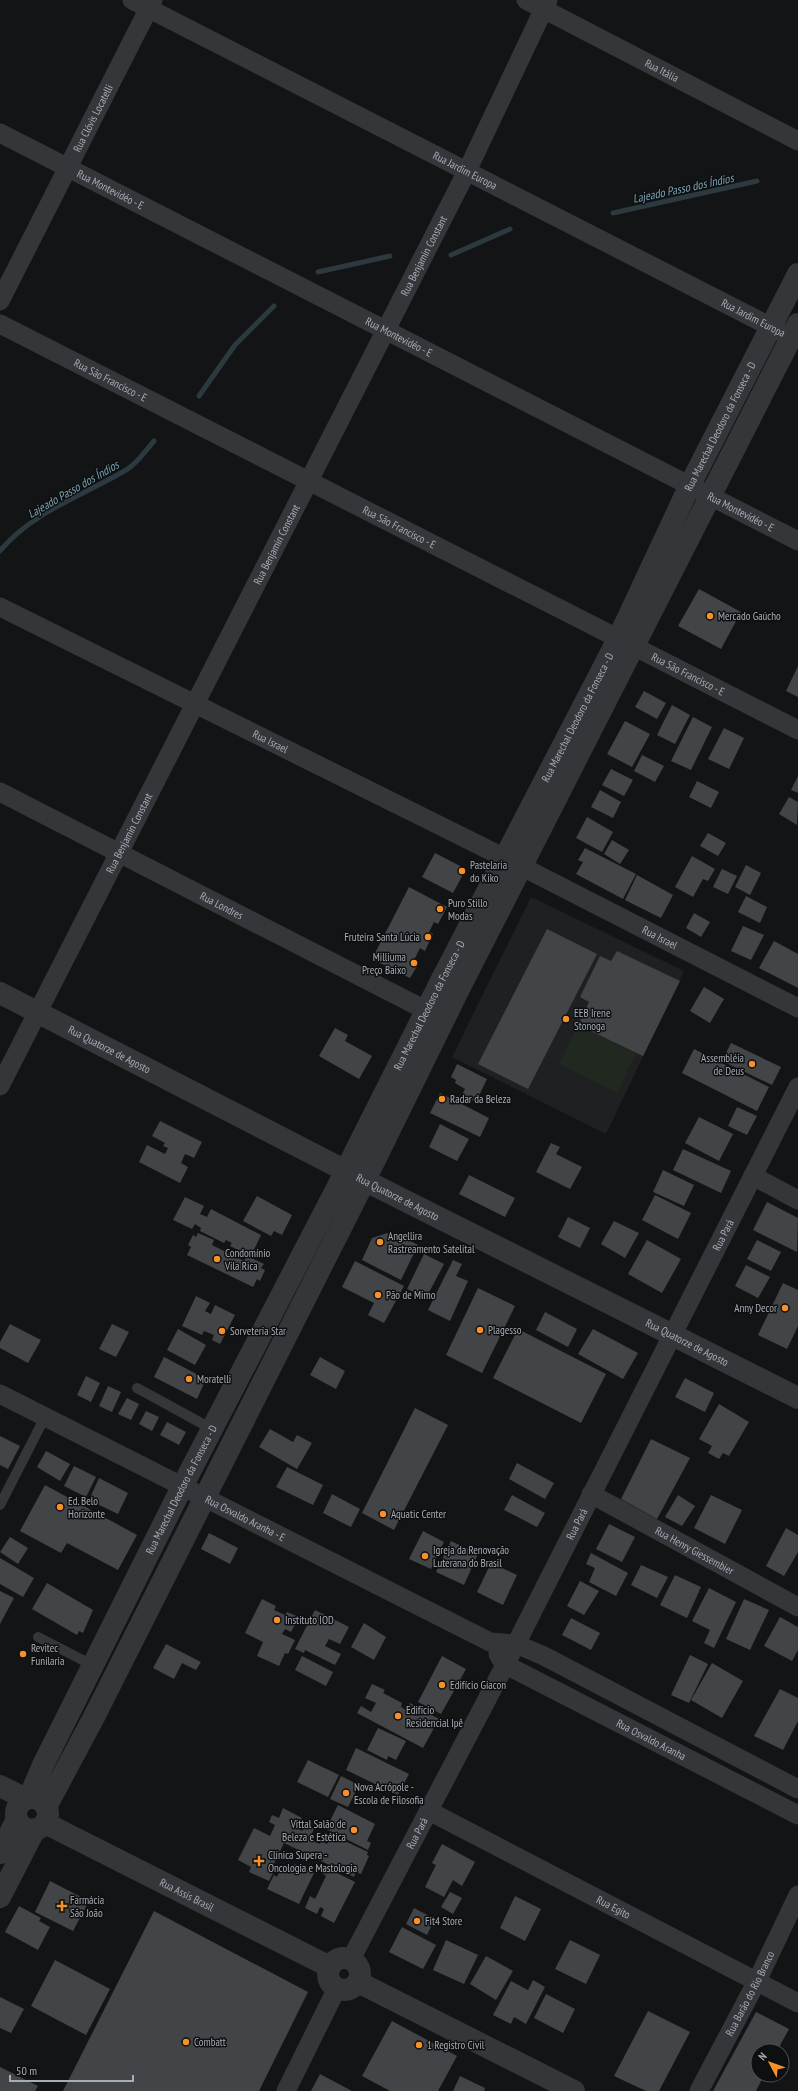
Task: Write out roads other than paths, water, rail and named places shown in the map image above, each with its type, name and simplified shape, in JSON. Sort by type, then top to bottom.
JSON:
[{"type":"street","name":"Rua Itália","points":[[526,0],[546,4],[798,141]]},
{"type":"street","name":"Rua Clóvis Locatelli","points":[[0,301],[68,168],[145,3]]},
{"type":"street","name":"Rua Jardim Europa","points":[[145,3],[771,327],[796,334]]},
{"type":"street","name":"Rua Benjamin Constant","points":[[0,1086],[467,171],[546,4]]},
{"type":"street","name":"Rua Montevidéo - E","points":[[0,133],[798,541]]},
{"type":"street","name":"Rua Marechal Deodoro da Fonseca - D","points":[[625,642],[690,485],[798,274]]},
{"type":"street","name":"Rua São Francisco - E","points":[[0,324],[798,730]]},
{"type":"street","name":"Rua Marechal Deodoro da Fonseca - D","points":[[0,1897],[43,1765],[94,1666],[182,1487],[212,1429],[277,1328],[352,1206],[368,1175],[399,1088],[435,1015],[625,642],[710,496],[796,334]]},
{"type":"street","name":"Rua Israel","points":[[0,607],[513,863],[798,1008]]},
{"type":"street","name":"Rua Londres","points":[[0,792],[435,1015]]},
{"type":"street","name":"Rua Quatorze de Agosto","points":[[0,993],[345,1171],[368,1175],[798,1398]]},
{"type":"street","name":"Rua Pará","points":[[350,1959],[429,1811],[504,1664],[516,1644],[798,1087]]},
{"type":"street","name":"Rua Marechal Deodoro da Fonseca - D","points":[[0,1853],[95,1715],[204,1498],[345,1171],[399,1088]]},
{"type":"street","points":[[753,1176],[798,1200]]},
{"type":"street","name":"Rua Osvaldo Aranha - E","points":[[0,1394],[490,1642],[516,1644]]},
{"type":"street","name":"Rua Henry Giessembier","points":[[591,1494],[798,1607]]},
{"type":"street","points":[[107,1639],[127,1649]]},
{"type":"street","points":[[490,1642],[504,1664]]},
{"type":"street","points":[[516,1644],[594,1682],[753,1764],[798,1789]]},
{"type":"street","name":"Rua Osvaldo Aranha","points":[[504,1664],[798,1815]]},
{"type":"street","points":[[582,1704],[594,1682]]},
{"type":"street","points":[[657,1743],[669,1722]]},
{"type":"street","points":[[741,1786],[753,1764]]},
{"type":"street","name":"Rua Assis Brasil","points":[[0,1786],[27,1813],[330,1967]]},
{"type":"street","name":"Rua Egito","points":[[429,1811],[798,2003]]},
{"type":"street","name":"Rua Barão do Rio Branco","points":[[699,2091],[757,1981],[798,1895]]},
{"type":"street","points":[[338,1959],[350,1959],[357,1964],[360,1970],[358,1982],[351,1989],[344,1990],[337,1988],[331,1984],[328,1977],[330,1967],[338,1959]]},
{"type":"street","points":[[358,1982],[574,2091]]},
{"type":"street","points":[[286,2091],[337,1988]]},
{"type":"lane","points":[[137,1388],[212,1429]]},
{"type":"lane","points":[[0,1505],[45,1417]]},
{"type":"lane","points":[[38,1637],[94,1666]]},
{"type":"waterway","name":"Lajeado Passo dos Índios","points":[[613,213],[757,181]]},
{"type":"waterway","name":"Lajeado Passo dos Índios","points":[[451,255],[510,229]]},
{"type":"waterway","name":"Lajeado Passo dos Índios","points":[[318,272],[390,256]]},
{"type":"waterway","name":"Lajeado Passo dos Índios","points":[[199,396],[235,345],[274,306]]},
{"type":"waterway","name":"Lajeado Passo dos Índios","points":[[0,551],[27,525],[59,505],[130,467],[138,461],[154,441]]},
{"type":"place","name":"Mercado Gaúcho","points":[[710,616]]},
{"type":"place","name":"Pastelaria do Kiko","points":[[462,871]]},
{"type":"place","name":"Puro Stillo Modas","points":[[440,909]]},
{"type":"place","name":"Fruteira Santa Lúcia","points":[[428,937]]},
{"type":"place","name":"Milliuma Preço Baixo","points":[[414,963]]},
{"type":"place","name":"EEB Irene Stonoga","points":[[566,1019]]},
{"type":"place","name":"Assembléia de Deus","points":[[752,1064]]},
{"type":"place","name":"Radar da Beleza","points":[[442,1099]]},
{"type":"place","name":"Angellira Rastreamento Satelital","points":[[380,1242]]},
{"type":"place","name":"Condomínio Vila Rica","points":[[217,1259]]},
{"type":"place","name":"Pão de Mimo","points":[[378,1295]]},
{"type":"place","name":"Anny Decor","points":[[785,1308]]},
{"type":"place","name":"Plagesso","points":[[480,1330]]},
{"type":"place","name":"Sorveteria Star","points":[[222,1331]]},
{"type":"place","name":"Moratelli","points":[[189,1379]]},
{"type":"place","name":"Ed. Belo Horizonte","points":[[60,1507]]},
{"type":"place","name":"Aquatic Center","points":[[383,1514]]},
{"type":"place","name":"Igreja da Renovação Luterana do Brasil","points":[[425,1556]]},
{"type":"place","name":"Instituto IOD","points":[[277,1620]]},
{"type":"place","name":"Revitec Funilaria","points":[[23,1654]]},
{"type":"place","name":"Edifício Giacon","points":[[442,1685]]},
{"type":"place","name":"Edifício Residencial Ipê","points":[[398,1716]]},
{"type":"place","name":"Nova Acrópole - Escola de Filosofia","points":[[346,1793]]},
{"type":"place","name":"Vittal Salão de Beleza e Estética","points":[[354,1830]]},
{"type":"place","name":"Clínica Supera - Oncologia e Mastologia","points":[[259,1861]]},
{"type":"place","name":"Farmácia São João","points":[[62,1906]]},
{"type":"place","name":"Fit4 Store","points":[[417,1921]]},
{"type":"place","name":"Combatt","points":[[186,2042]]},
{"type":"place","name":"1 Registro Civil","points":[[419,2045]]}]
